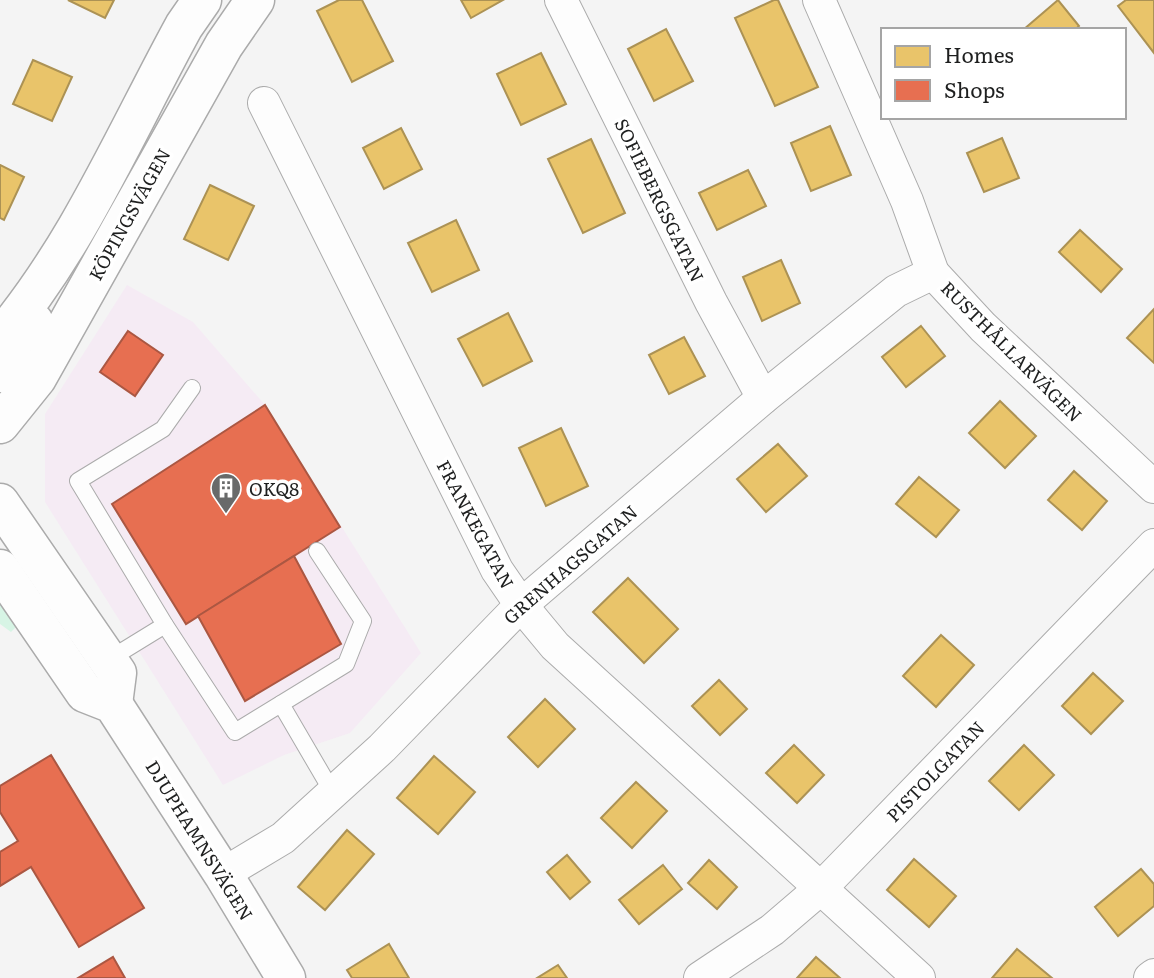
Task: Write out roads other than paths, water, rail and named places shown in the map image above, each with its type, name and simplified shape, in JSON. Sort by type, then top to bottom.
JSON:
[{"type":"main road","points":[[0,338],[26,307],[74,236],[170,50],[202,0]]},
{"type":"main road","name":"KÖPINGSVÄGEN","points":[[0,424],[37,378],[224,45],[254,0]]},
{"type":"main road","points":[[0,373],[67,274],[74,236]]},
{"type":"main road","name":"DJUPHAMNSVÄGEN","points":[[0,503],[92,670]]},
{"type":"main road","name":"DJUPHAMNSVÄGEN","points":[[2,574],[92,670],[117,673],[113,704],[223,874],[286,978]]},
{"type":"street","name":"SOFIEBERGSGATAN","points":[[561,0],[711,302],[764,398]]},
{"type":"street","name":"RUSTHÅLLARVÄGEN","points":[[819,0],[907,201],[933,273],[983,327],[1154,487]]},
{"type":"street","name":"FRANKEGATAN","points":[[264,103],[456,491],[497,570],[521,605],[555,646],[919,978]]},
{"type":"street","name":"GRENHAGSGATAN","points":[[223,874],[283,838],[382,748],[521,605],[764,398],[896,291],[933,273]]},
{"type":"street","name":"PISTOLGATAN","points":[[700,978],[772,930],[820,889],[1154,545]]},
{"type":"lane","points":[[192,388],[163,429],[78,481],[164,625],[235,732],[346,664],[363,621],[317,551]]},
{"type":"lane","points":[[92,670],[164,625]]},
{"type":"lane","points":[[281,704],[333,793]]},
{"type":"place","name":"OKQ8","points":[[226,515]]}]
